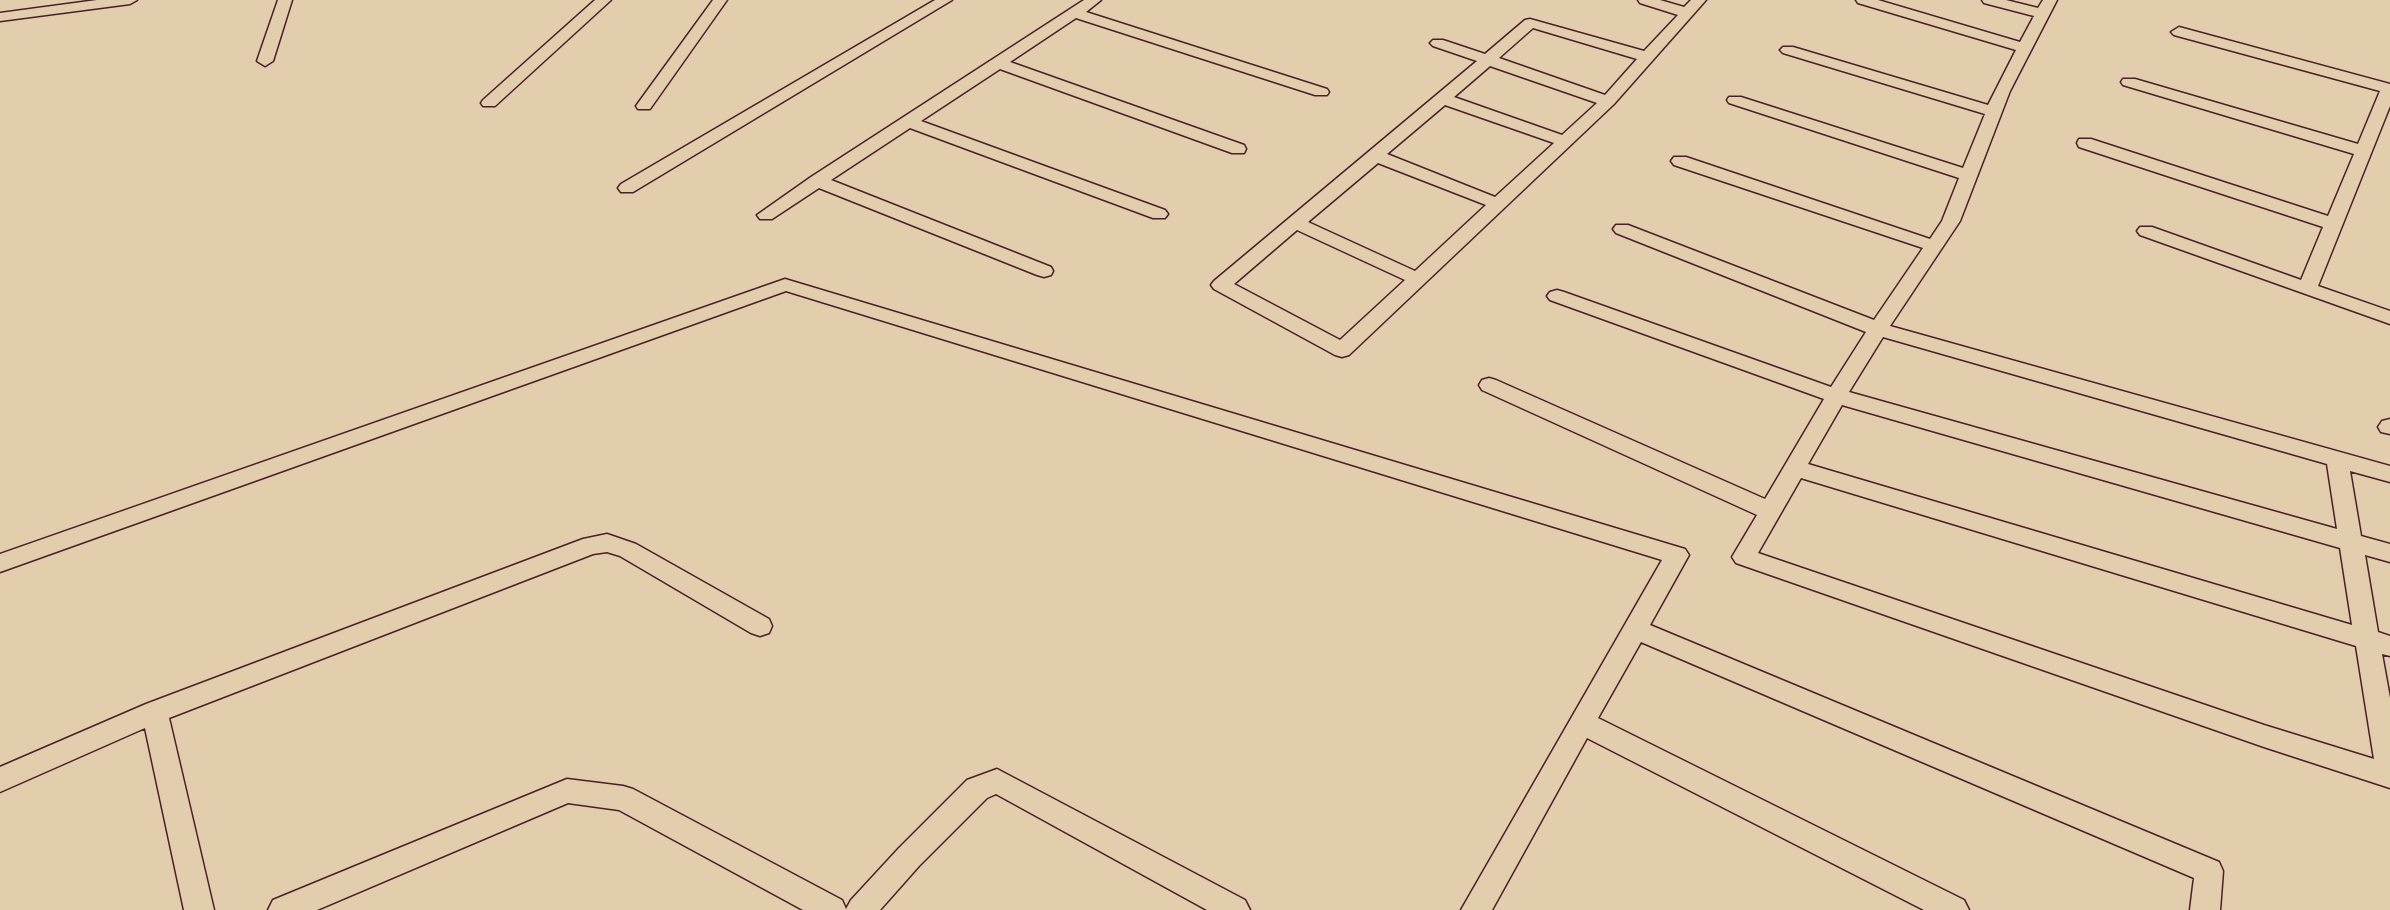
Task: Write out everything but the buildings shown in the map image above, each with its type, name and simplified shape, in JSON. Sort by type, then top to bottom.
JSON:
[{"type":"street","points":[[0,18],[130,0]]},
{"type":"street","points":[[265,61],[286,0]]},
{"type":"street","points":[[490,103],[604,0]]},
{"type":"street","points":[[644,106],[720,0]]},
{"type":"street","points":[[627,188],[945,0]]},
{"type":"street","points":[[766,215],[1094,0]]},
{"type":"street","points":[[1645,0],[1693,6]]},
{"type":"street","points":[[1863,0],[2024,48]]},
{"type":"street","points":[[1990,0],[2046,7],[2024,48],[1994,112],[1951,221],[1857,360],[1744,557],[2264,736],[2390,776],[2337,460]]},
{"type":"street","points":[[1647,57],[1530,23],[1376,156],[1221,285],[1342,350],[1608,101],[1693,6]]},
{"type":"street","points":[[1074,14],[1321,92]]},
{"type":"street","points":[[2179,32],[2389,89],[2307,288]]},
{"type":"street","points":[[1438,43],[1489,59],[1608,101]]},
{"type":"street","points":[[1788,50],[1994,112]]},
{"type":"street","points":[[998,63],[1238,149]]},
{"type":"street","points":[[2129,82],[2363,151]]},
{"type":"street","points":[[1443,99],[1565,142]]},
{"type":"street","points":[[1736,100],[1969,176]]},
{"type":"street","points":[[908,122],[1160,214]]},
{"type":"street","points":[[2085,143],[2334,224]]},
{"type":"street","points":[[1376,156],[1498,204]]},
{"type":"street","points":[[1680,161],[1934,246]]},
{"type":"street","points":[[818,181],[1044,271]]},
{"type":"street","points":[[1296,223],[1418,279]]},
{"type":"street","points":[[1622,229],[1878,329],[2390,474]]},
{"type":"street","points":[[2146,231],[2390,318]]},
{"type":"street","points":[[0,563],[785,285],[1677,556],[1476,910]]},
{"type":"street","points":[[1556,296],[1836,396],[2390,553]]},
{"type":"street","points":[[1489,385],[1770,511]]},
{"type":"street","points":[[1795,468],[2390,646]]},
{"type":"street","points":[[0,780],[155,712],[591,545],[607,543],[628,550],[760,626]]},
{"type":"street","points":[[1635,629],[2209,871],[2205,910]]},
{"type":"street","points":[[155,712],[199,910]]},
{"type":"street","points":[[1582,723],[1954,910]]},
{"type":"street","points":[[861,910],[909,856],[977,789],[997,780],[1235,910]]},
{"type":"street","points":[[283,910],[567,791],[623,798],[832,910]]}]
